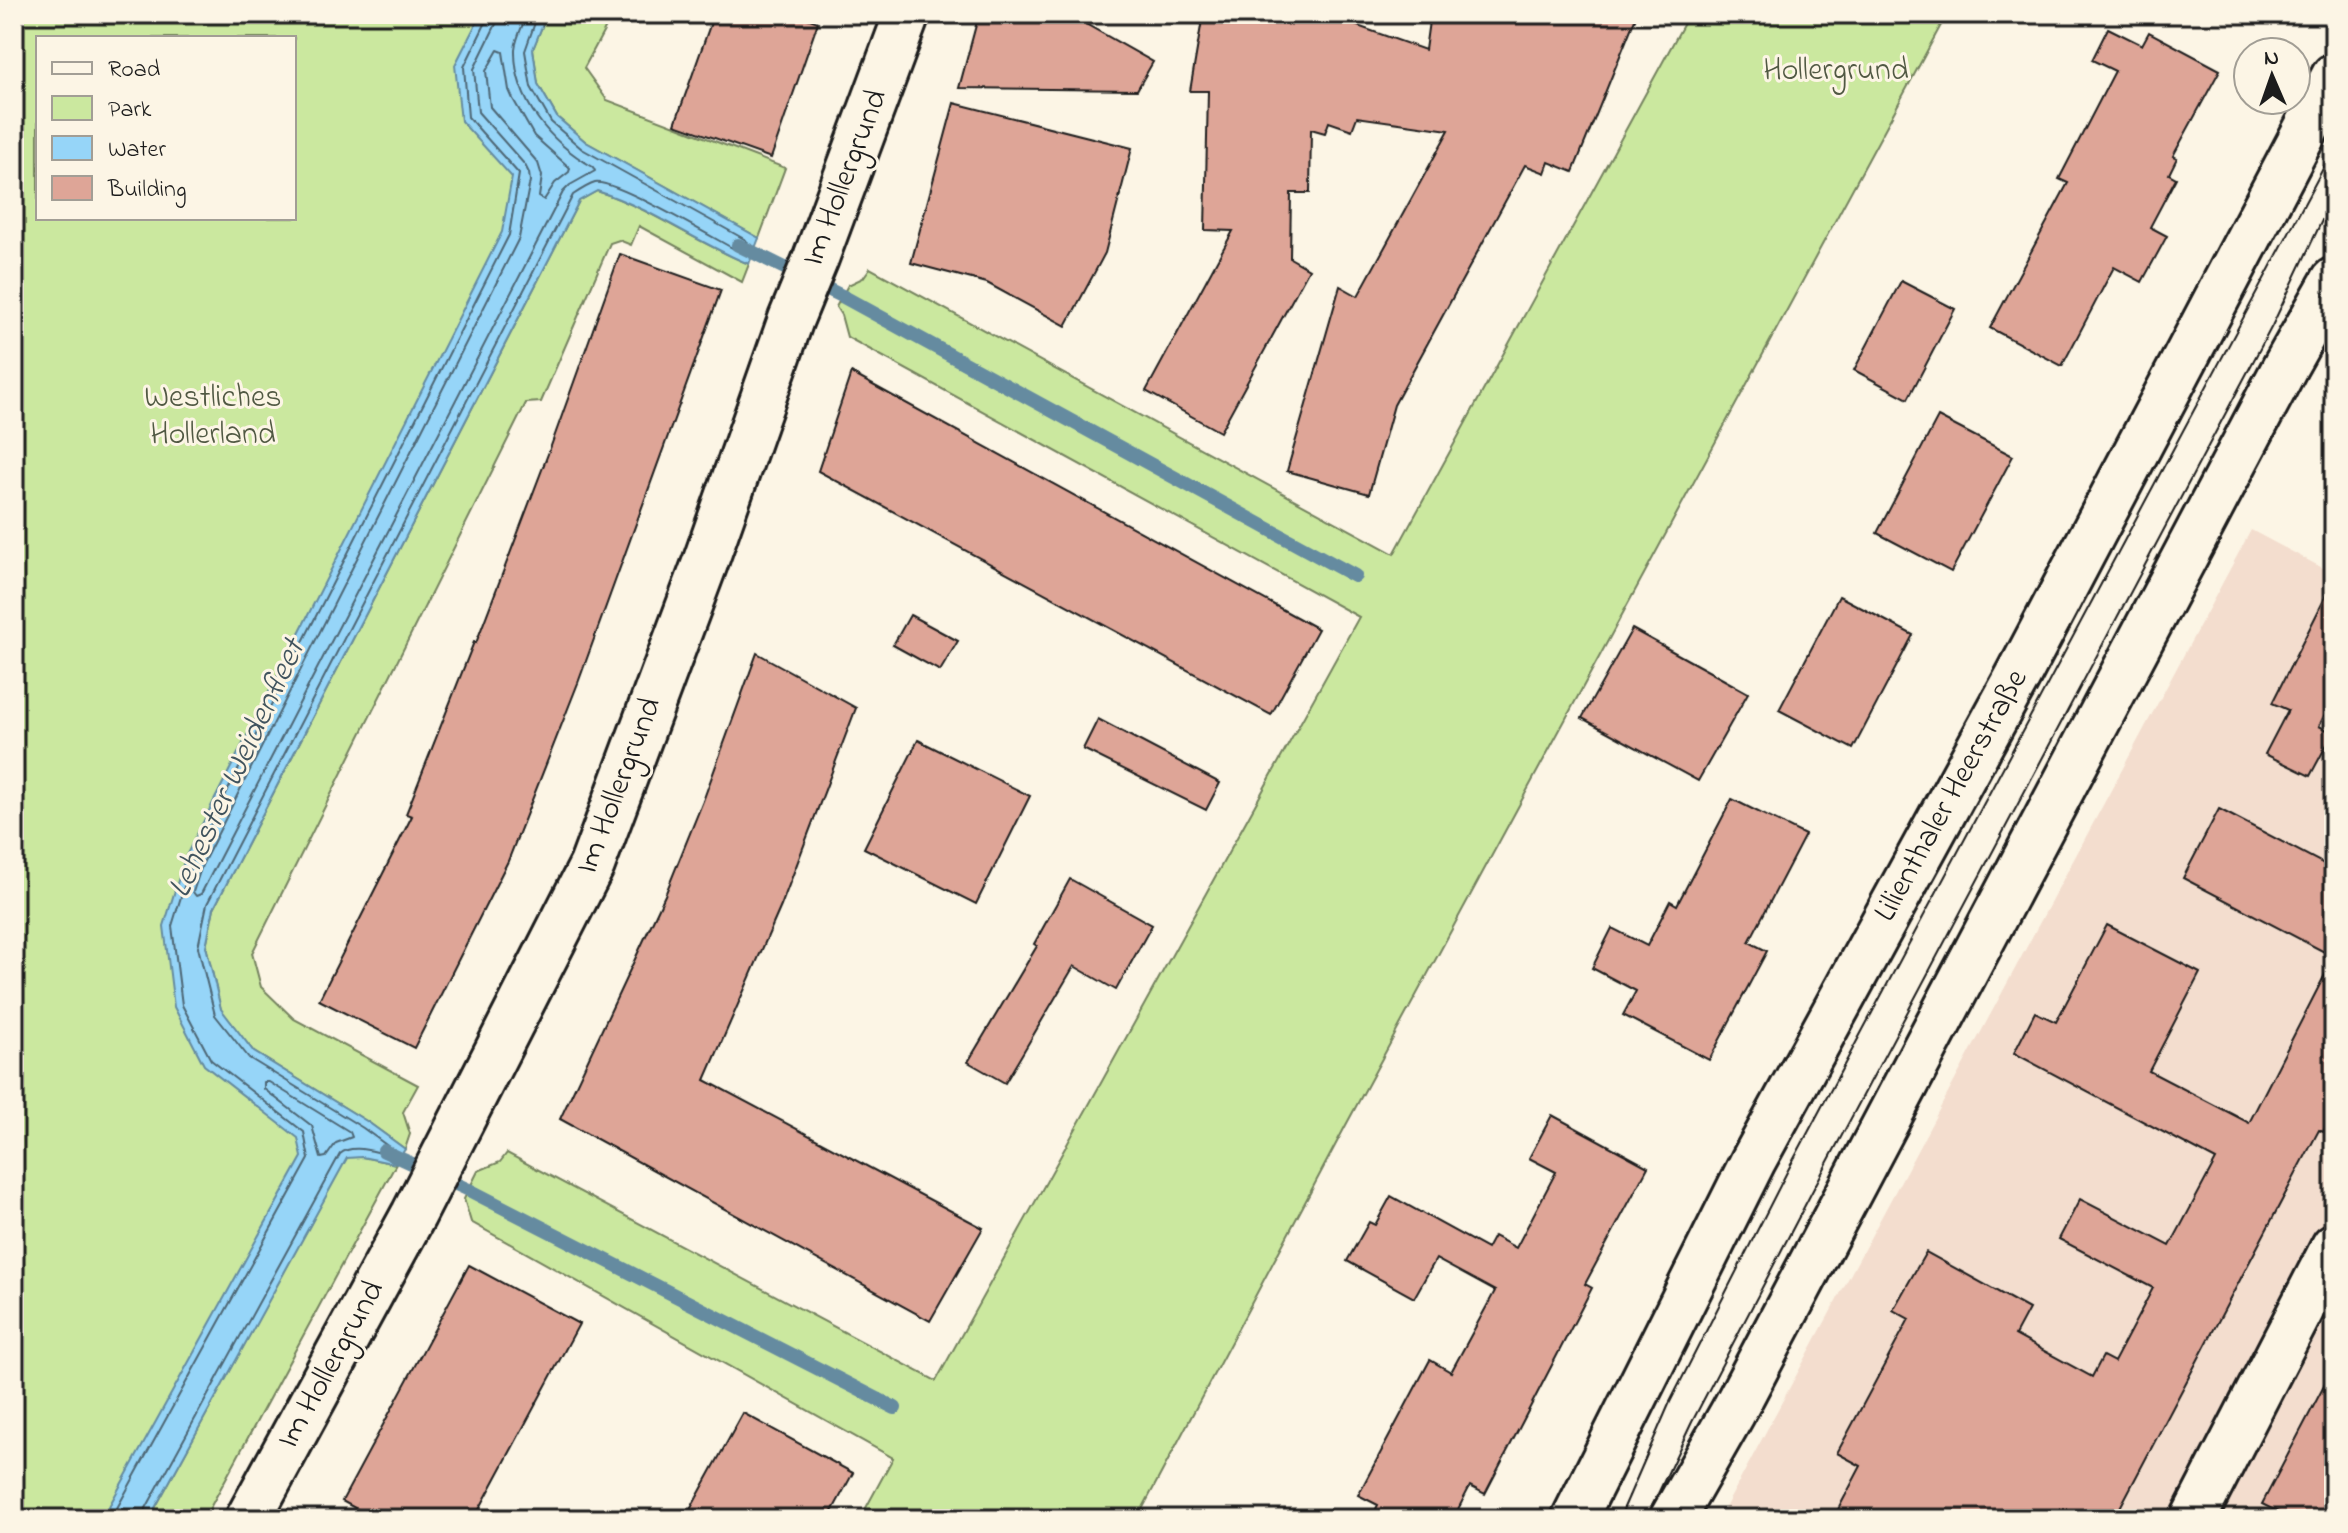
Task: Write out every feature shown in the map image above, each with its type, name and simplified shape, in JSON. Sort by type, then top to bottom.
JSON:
[{"type":"main road","name":"Im Hollergrund","points":[[248,1519],[426,1192],[592,865],[907,14]]},
{"type":"main road","name":"Lilienthaler Heerstraße","points":[[1574,1519],[1753,1161],[2017,678],[2334,76]]},
{"type":"main road","points":[[1672,1519],[1733,1412],[2286,365],[2334,280]]},
{"type":"main road","points":[[2193,1519],[2334,1246]]},
{"type":"shaded area","points":[[2251,530],[2334,574],[2334,1519],[1719,1519]]},
{"type":"green space","name":"Westliches Hollerland","points":[[14,14],[525,14],[505,50],[554,164],[186,923],[195,1002],[338,1143],[130,1519],[14,1519]]},
{"type":"green space","points":[[547,14],[613,14],[584,68],[607,100],[785,168],[759,238],[586,142],[557,117],[538,84],[533,49]]},
{"type":"green space","name":"Hollergrund","points":[[1689,14],[1947,14],[1346,1125],[1137,1519],[860,1519],[893,1458],[471,1222],[464,1199],[478,1171],[500,1162],[507,1153],[936,1381],[1359,617],[847,337],[836,307],[848,285],[863,278],[870,268],[1394,554]]},
{"type":"green space","points":[[597,191],[636,207],[749,264],[742,282],[639,226],[631,245],[619,240],[610,243],[541,402],[526,403],[252,953],[261,987],[294,1019],[418,1085],[403,1112],[410,1134],[405,1149],[368,1122],[254,1052],[221,1010],[206,946],[214,908],[579,201]]},
{"type":"green space","points":[[347,1157],[396,1164],[204,1519],[149,1519]]},
{"type":"water","name":"Lehester Weidenfleet","points":[[481,14],[547,14],[533,49],[538,84],[557,117],[586,142],[759,238],[749,264],[617,198],[597,191],[579,201],[214,908],[206,946],[221,1009],[254,1052],[368,1122],[405,1149],[396,1164],[362,1157],[347,1158],[149,1519],[102,1519],[302,1157],[298,1138],[204,1065],[174,1007],[164,926],[185,858],[502,232],[512,177],[461,121],[455,65]]},
{"type":"building","points":[[714,14],[796,14],[818,22],[771,158],[675,124]]},
{"type":"building","points":[[979,14],[1068,14],[1153,62],[1137,90],[959,88]]},
{"type":"building","points":[[1203,14],[1324,14],[1425,50],[1430,14],[1637,14],[1573,172],[1549,162],[1545,173],[1525,165],[1394,405],[1369,494],[1287,471],[1340,286],[1358,296],[1449,130],[1357,117],[1352,130],[1329,122],[1325,133],[1311,129],[1310,193],[1291,193],[1290,258],[1309,269],[1220,432],[1146,391],[1233,231],[1205,230],[1208,91],[1190,91]]},
{"type":"building","points":[[2108,28],[2142,45],[2149,32],[2220,70],[2173,156],[2177,158],[2169,174],[2176,178],[2150,227],[2167,236],[2142,282],[2114,267],[2062,366],[1990,328],[2068,183],[2059,179],[2115,71],[2092,60]]},
{"type":"building","points":[[954,103],[1132,148],[1105,253],[1066,326],[987,283],[911,263]]},
{"type":"building","points":[[620,254],[721,290],[578,683],[508,861],[414,1048],[319,1000],[412,816],[406,814],[476,643]]},
{"type":"building","points":[[1901,281],[1955,309],[1908,399],[1854,370]]},
{"type":"building","points":[[851,373],[1318,629],[1271,715],[818,471]]},
{"type":"building","points":[[1938,417],[2013,456],[1951,572],[1877,533]]},
{"type":"building","points":[[2334,580],[2334,696],[2319,726],[2333,733],[2310,776],[2265,754],[2288,710],[2272,703]]},
{"type":"building","points":[[1839,596],[1913,635],[1853,749],[1779,710]]},
{"type":"building","points":[[910,615],[958,641],[940,671],[893,645]]},
{"type":"building","points":[[1632,629],[1748,693],[1698,781],[1582,718]]},
{"type":"building","points":[[757,653],[856,708],[781,906],[705,1080],[983,1228],[930,1321],[560,1119],[665,895]]},
{"type":"building","points":[[1098,719],[1220,783],[1206,810],[1083,749]]},
{"type":"building","points":[[918,740],[1030,796],[976,904],[864,848]]},
{"type":"building","points":[[1732,799],[1805,835],[1749,942],[1767,951],[1709,1060],[1623,1015],[1636,991],[1592,968],[1612,928],[1647,946],[1670,901],[1677,905]]},
{"type":"building","points":[[2219,809],[2334,869],[2334,957],[2183,878]]},
{"type":"building","points":[[1070,879],[1152,925],[1116,990],[1074,966],[1005,1083],[968,1062],[1037,946],[1034,944]]},
{"type":"building","points":[[2107,925],[2200,973],[2149,1071],[2249,1123],[2334,957],[2334,1111],[2323,1132],[2319,1130],[2114,1519],[1833,1519],[1861,1466],[1837,1453],[1909,1319],[1893,1310],[1926,1252],[2029,1309],[2015,1335],[2092,1377],[2103,1356],[2114,1362],[2153,1288],[2059,1239],[2080,1199],[2170,1246],[2216,1160],[2014,1053],[2035,1012],[2056,1022]]},
{"type":"building","points":[[1552,1115],[1648,1167],[1585,1284],[1592,1288],[1485,1494],[1470,1486],[1453,1519],[1371,1519],[1378,1505],[1358,1495],[1430,1360],[1451,1372],[1495,1291],[1436,1259],[1414,1298],[1347,1261],[1369,1222],[1375,1225],[1391,1196],[1487,1249],[1494,1236],[1516,1248],[1556,1172],[1529,1158]]},
{"type":"building","points":[[469,1265],[579,1324],[474,1519],[375,1519],[342,1501]]},
{"type":"building","points":[[2334,1367],[2334,1519],[2292,1519],[2262,1504]]},
{"type":"building","points":[[743,1413],[853,1473],[828,1519],[685,1519]]},
{"type":"waterway","points":[[738,245],[842,296],[1355,576]]},
{"type":"waterway","points":[[384,1151],[469,1190],[895,1408]]},
{"type":"tram line","points":[[1619,1519],[1670,1402],[1788,1170],[2334,148]]},
{"type":"tram line","points":[[1646,1519],[1692,1422],[1815,1186],[2272,326],[2334,195]]}]
